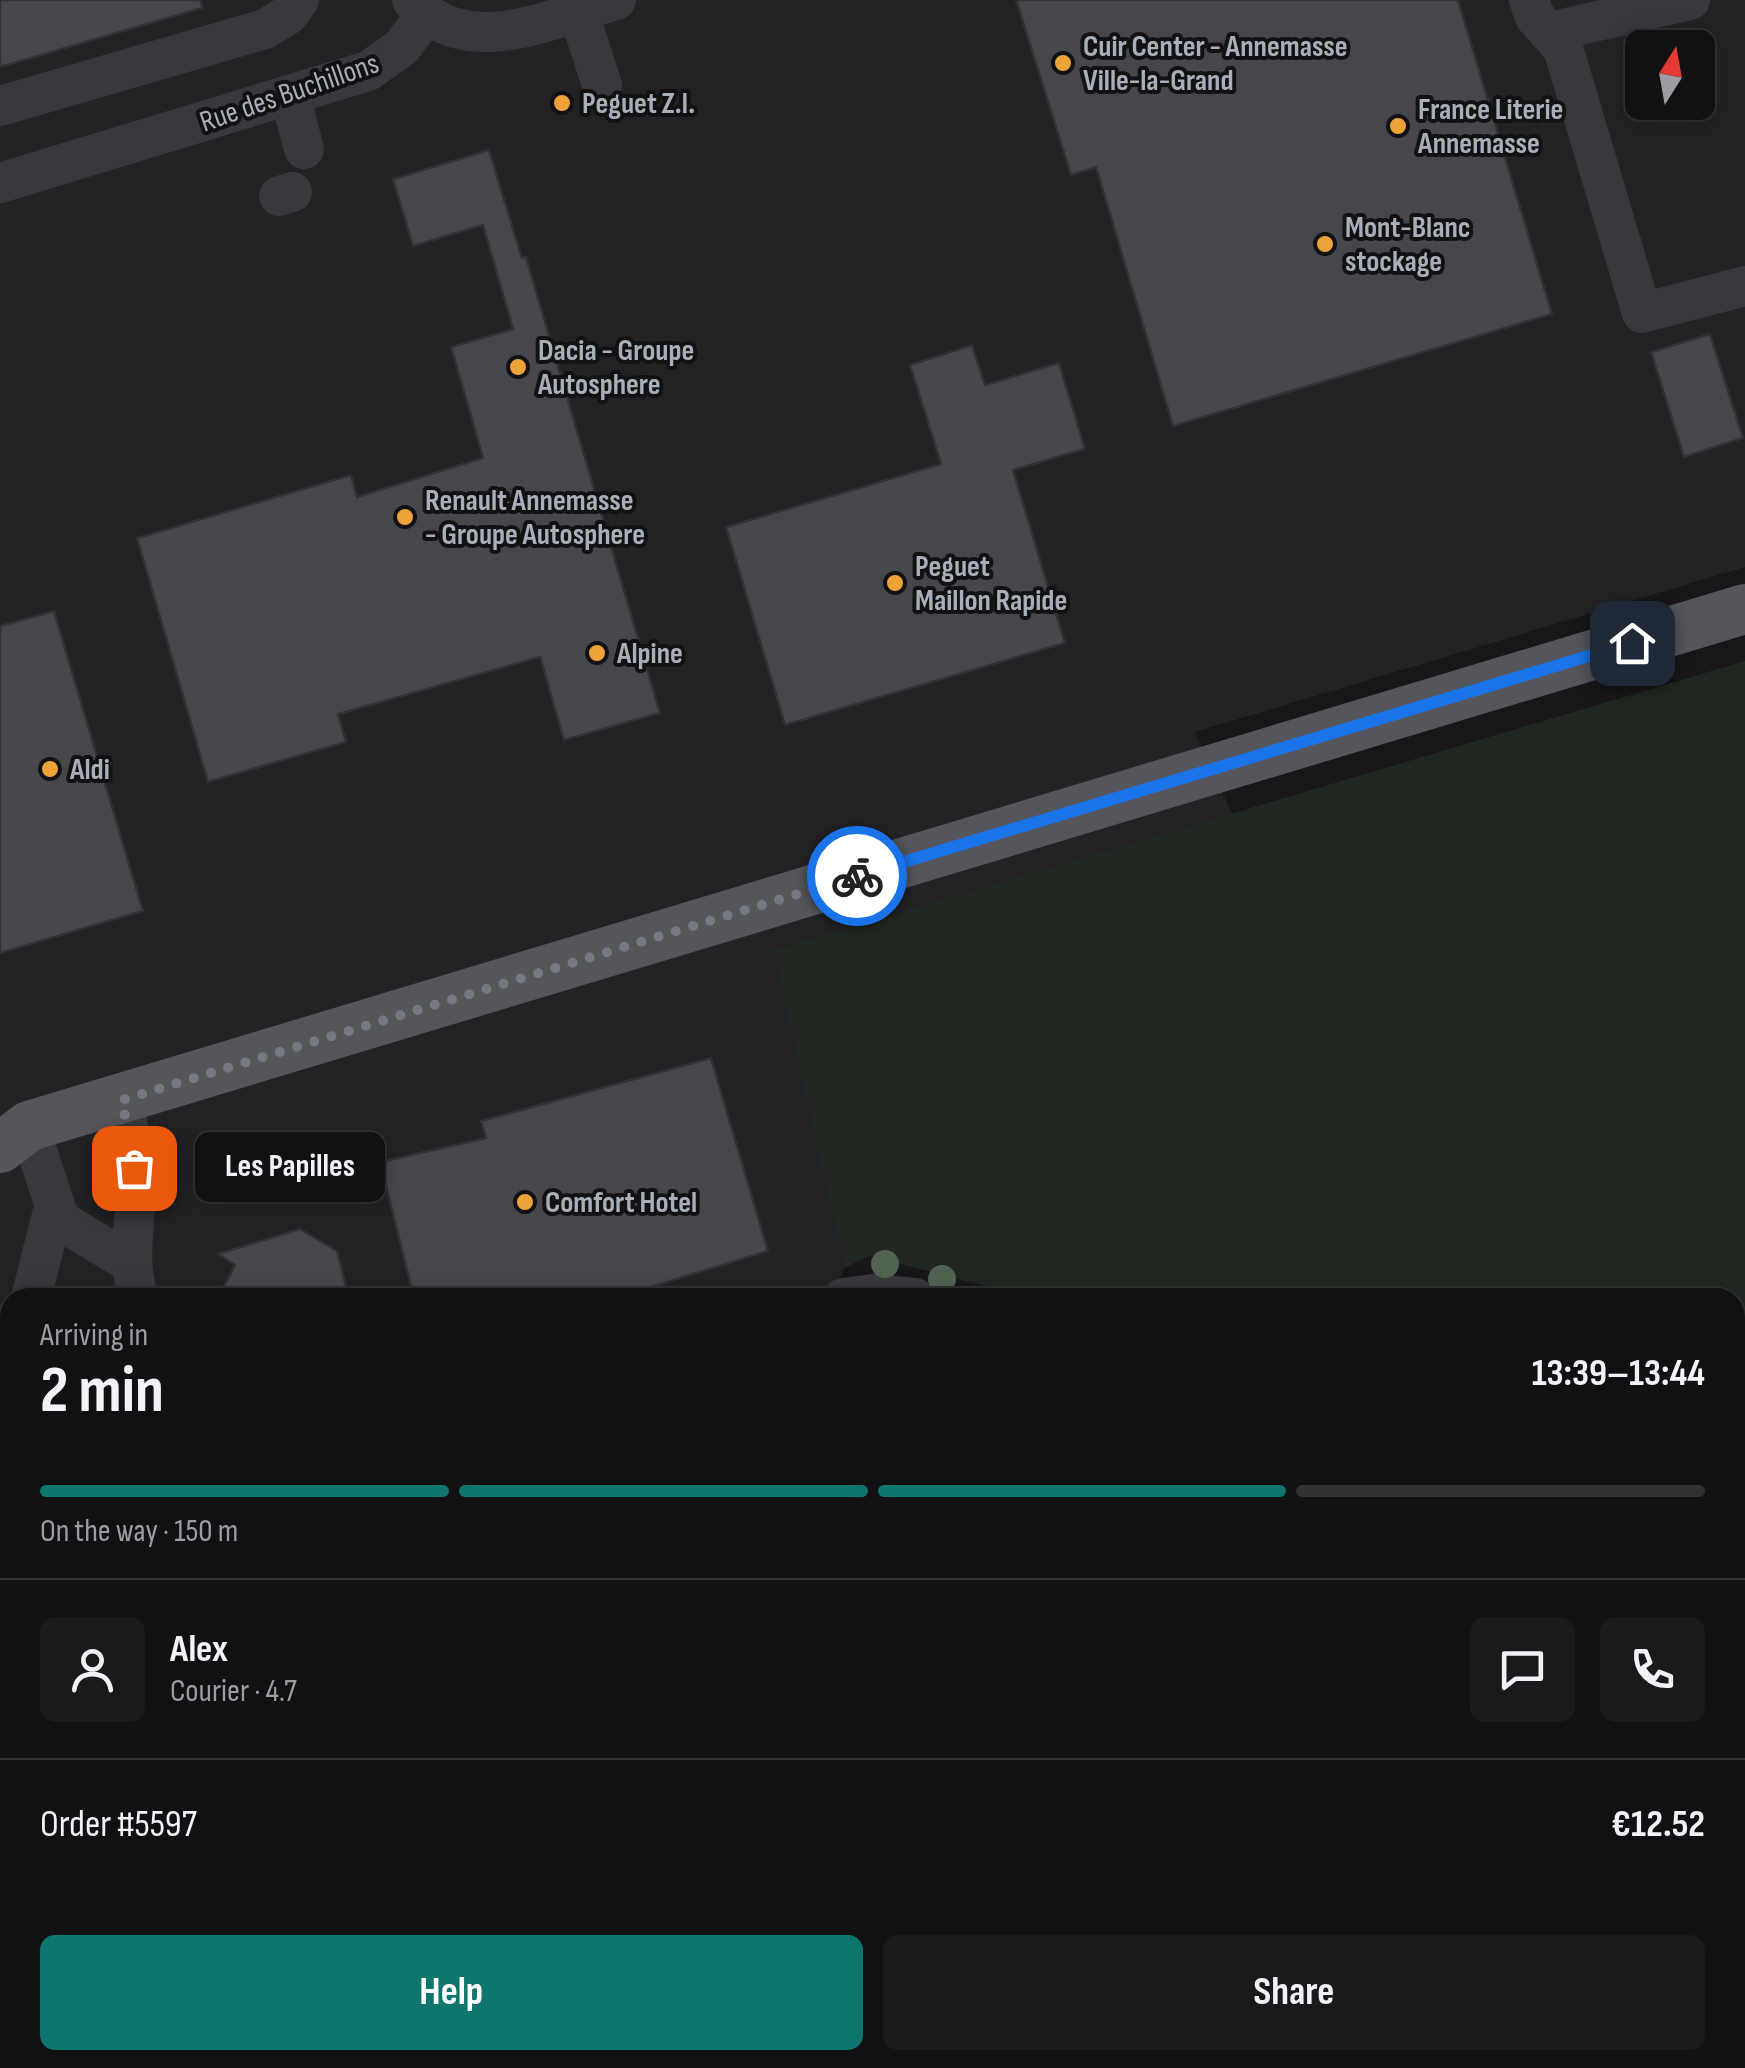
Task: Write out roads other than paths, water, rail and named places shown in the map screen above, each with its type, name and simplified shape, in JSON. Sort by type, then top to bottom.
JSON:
[{"type":"main road","points":[[10,1133],[1745,609]]},
{"type":"street","points":[[0,106],[265,29],[288,15],[299,0]]},
{"type":"street","points":[[1539,16],[1690,0]]},
{"type":"street","points":[[597,5],[602,85]]},
{"type":"street","name":"Rue des Buchillons","points":[[0,182],[377,67],[402,47],[419,7],[444,25],[480,34],[509,31],[597,5]]},
{"type":"street","points":[[1539,16],[1563,48],[1642,313],[1745,286]]},
{"type":"street","points":[[290,96],[304,150]]},
{"type":"street","points":[[122,1100],[132,1146],[135,1190],[133,1280]]},
{"type":"street","points":[[10,1133],[66,1224],[133,1280]]},
{"type":"street","points":[[34,1288],[54,1207]]},
{"type":"place","name":"Cuir Center - Annemasse Ville-la-Grand","points":[[1063,63]]},
{"type":"place","name":"Peguet Z.I.","points":[[562,103]]},
{"type":"place","name":"France Literie Annemasse","points":[[1398,126]]},
{"type":"place","name":"Mont-Blanc stockage","points":[[1325,244]]},
{"type":"place","name":"Dacia - Groupe Autosphere","points":[[518,367]]},
{"type":"place","name":"Renault Annemasse - Groupe Autosphere","points":[[405,517]]},
{"type":"place","name":"Peguet Maillon Rapide","points":[[895,583]]},
{"type":"place","name":"Alpine","points":[[597,653]]},
{"type":"place","name":"Aldi","points":[[50,769]]},
{"type":"place","name":"Les Papilles","points":[[134,1168]]},
{"type":"place","name":"Comfort Hotel","points":[[525,1202]]}]
